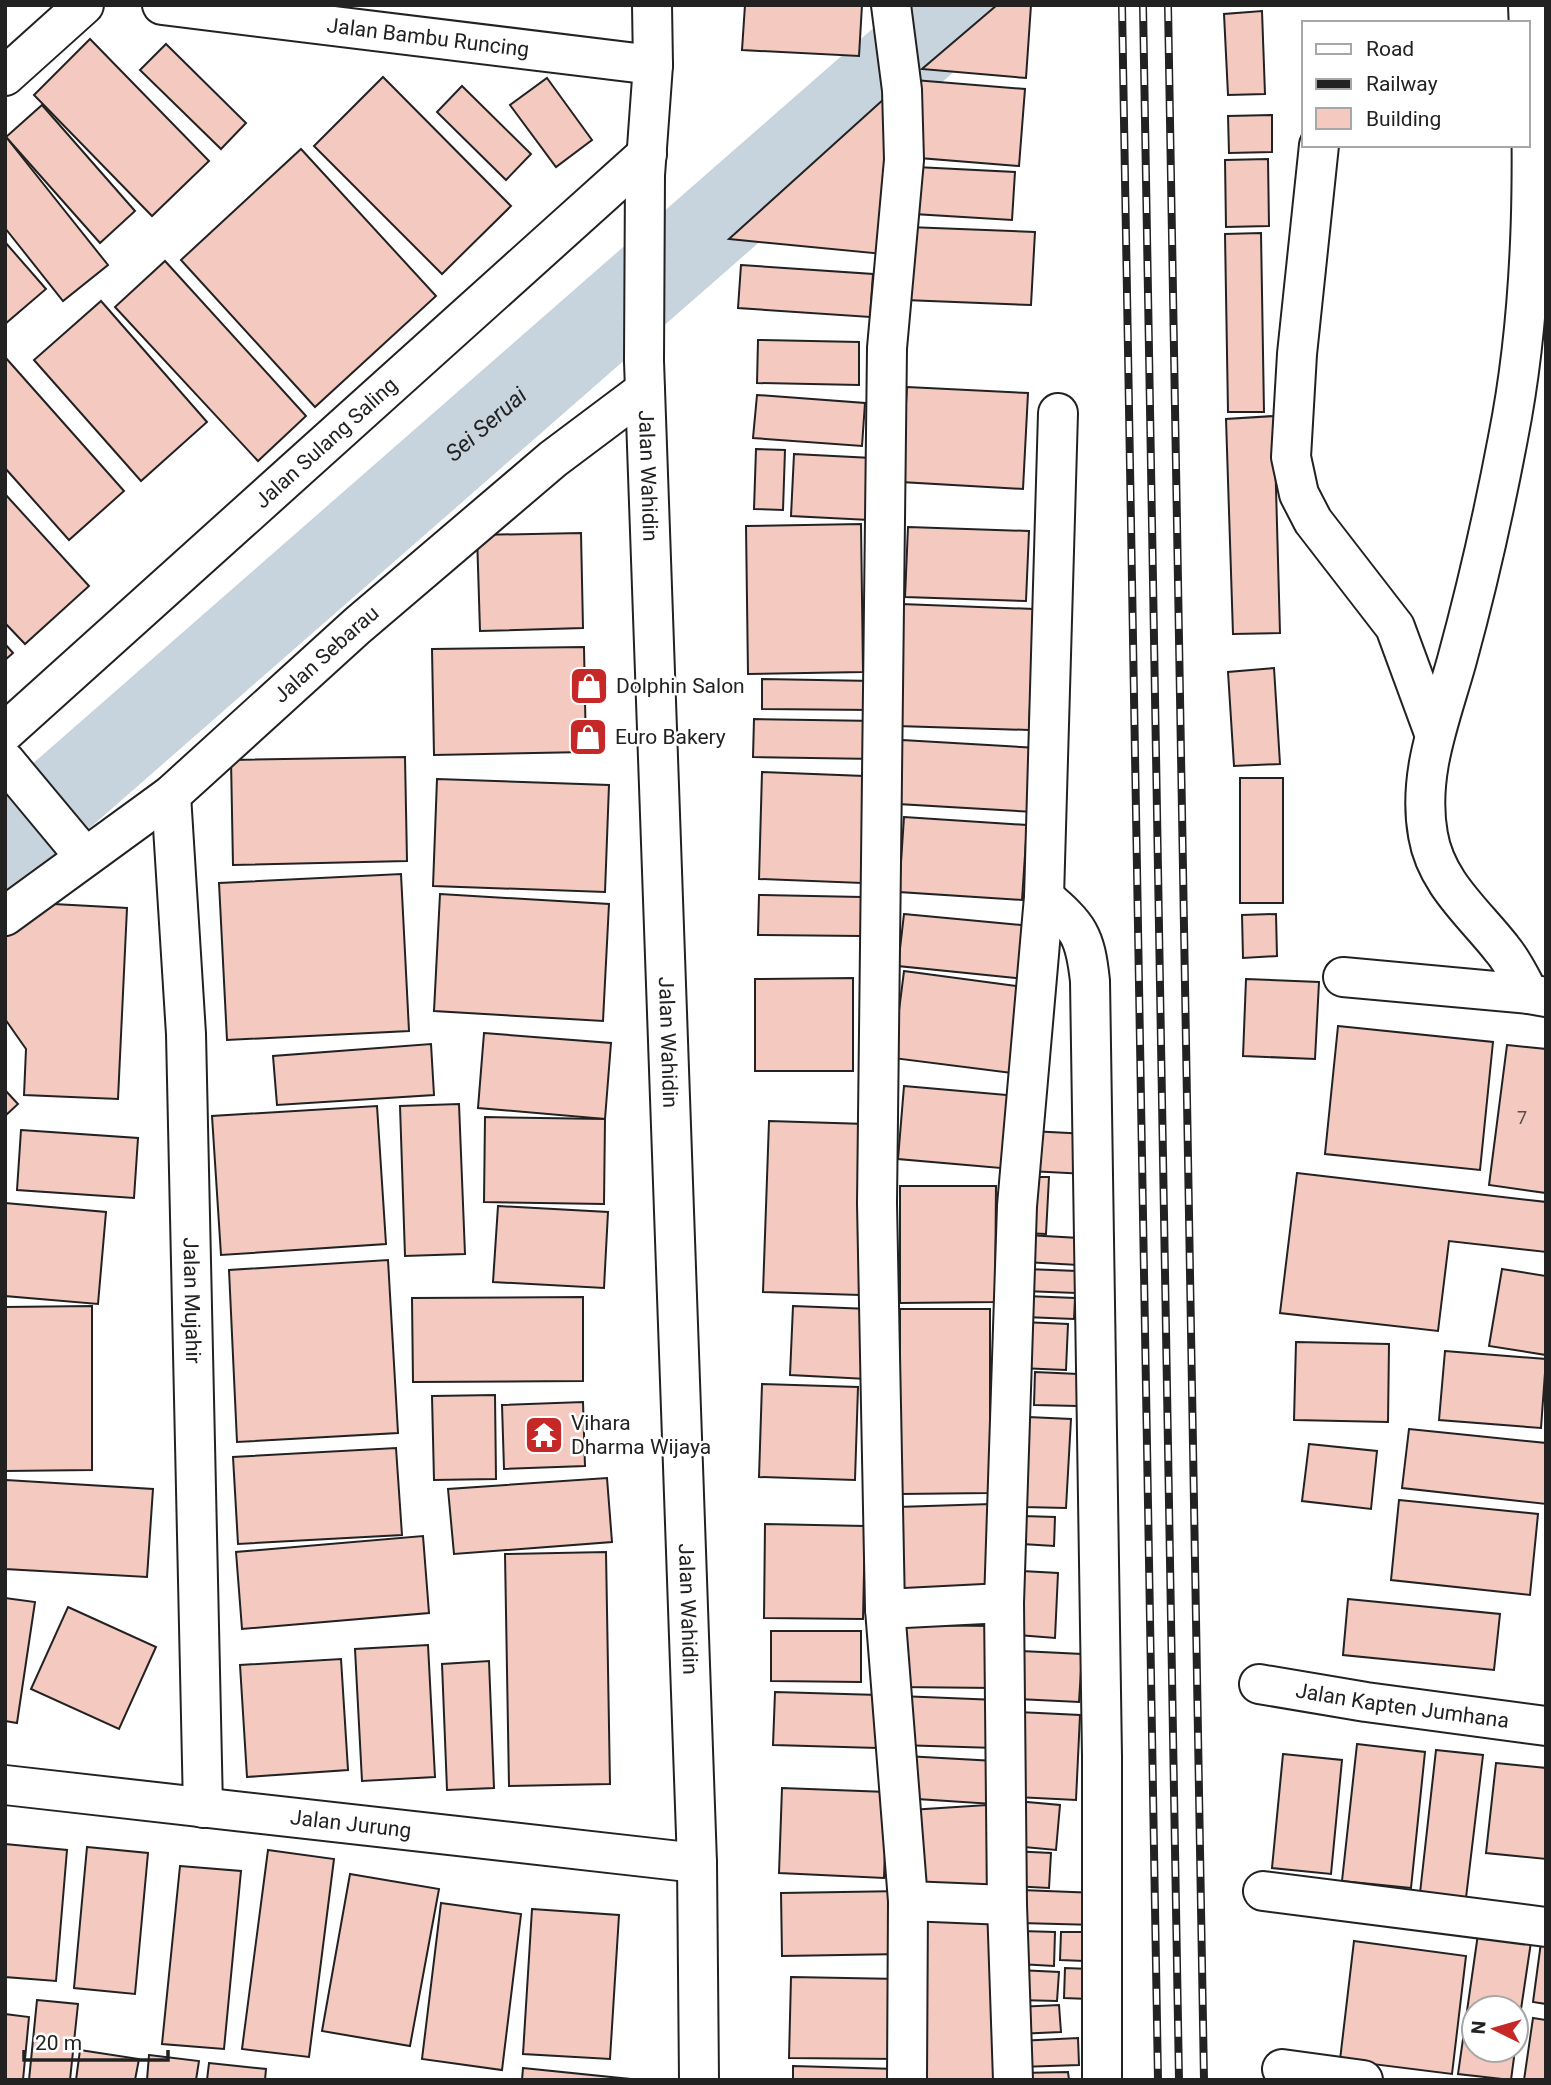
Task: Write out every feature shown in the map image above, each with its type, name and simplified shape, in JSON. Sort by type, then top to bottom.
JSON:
[{"type":"street","points":[[5,76],[84,5]]},
{"type":"street","name":"Jalan Bambu Runcing","points":[[162,5],[653,65]]},
{"type":"street","name":"Jalan Wahidin","points":[[652,5],[653,65],[646,164],[645,376],[697,1863],[699,2080]]},
{"type":"street","points":[[891,5],[902,90],[904,160],[887,348],[877,1203],[884,1609],[908,1902],[907,2080]]},
{"type":"street","points":[[1530,56],[1530,133]]},
{"type":"street","points":[[1320,147],[1297,354],[1291,457],[1299,494],[1313,521],[1395,627],[1434,733]]},
{"type":"street","points":[[1530,147],[1522,347],[1502,464],[1457,659],[1434,733],[1424,789],[1428,837],[1446,881],[1538,995]]},
{"type":"street","name":"Jalan Sulang Saling","points":[[5,732],[646,164]]},
{"type":"street","name":"Jalan Sebarau","points":[[5,916],[75,845],[171,795],[357,626],[645,376]]},
{"type":"street","points":[[1013,2080],[1007,1905],[1004,1603],[1017,1206],[1044,897],[1058,413]]},
{"type":"street","points":[[5,761],[75,845]]},
{"type":"street","name":"Jalan Mujahir","points":[[171,795],[186,1034],[203,1808]]},
{"type":"street","points":[[1044,897],[1073,921],[1081,936],[1090,981],[1102,1769],[1102,2080]]},
{"type":"street","points":[[1343,977],[1538,995]]},
{"type":"street","points":[[884,1609],[1004,1603]]},
{"type":"street","name":"Jalan Kapten Jumhana","points":[[1259,1684],[1366,1702],[1546,1726]]},
{"type":"street","name":"Jalan Jurung","points":[[5,1785],[697,1863]]},
{"type":"street","points":[[1263,1891],[1546,1927]]},
{"type":"street","points":[[908,1902],[1007,1905]]},
{"type":"street","points":[[1282,2069],[1363,2080]]},
{"type":"building","points":[[745,5],[862,5],[859,56],[742,50]]},
{"type":"building","points":[[997,5],[1031,5],[1026,78],[922,69]]},
{"type":"building","points":[[1262,11],[1265,94],[1228,95],[1224,14]]},
{"type":"building","points":[[90,39],[209,161],[152,216],[34,95]]},
{"type":"building","points":[[166,44],[246,123],[221,149],[140,70]]},
{"type":"building","points":[[383,77],[511,206],[442,274],[314,146]]},
{"type":"building","points":[[547,78],[592,140],[556,167],[510,105]]},
{"type":"building","points":[[914,80],[1025,89],[1019,166],[907,157]]},
{"type":"building","points":[[462,86],[531,154],[506,180],[437,112]]},
{"type":"building","points":[[885,98],[883,254],[729,239]]},
{"type":"building","points":[[42,105],[135,211],[100,243],[6,137]]},
{"type":"building","points":[[1272,115],[1272,152],[1229,153],[1228,116]]},
{"type":"building","points":[[6,137],[108,265],[63,301],[5,228]]},
{"type":"building","points":[[301,149],[436,296],[315,407],[181,260]]},
{"type":"building","points":[[1268,159],[1269,226],[1226,227],[1225,160]]},
{"type":"building","points":[[916,167],[1015,172],[1012,220],[914,214]]},
{"type":"building","points":[[908,227],[1035,232],[1031,305],[905,300]]},
{"type":"building","points":[[1261,233],[1264,412],[1228,412],[1225,234]]},
{"type":"building","points":[[5,242],[46,289],[5,324]]},
{"type":"building","points":[[165,261],[306,416],[258,461],[115,307]]},
{"type":"building","points":[[741,265],[873,274],[870,317],[738,308]]},
{"type":"building","points":[[101,301],[207,422],[141,481],[34,360]]},
{"type":"building","points":[[758,340],[859,342],[859,385],[757,383]]},
{"type":"building","points":[[5,357],[124,491],[69,540],[5,468]]},
{"type":"building","points":[[907,387],[1028,393],[1023,489],[901,482]]},
{"type":"building","points":[[757,395],[865,403],[862,446],[753,438]]},
{"type":"building","points":[[1274,416],[1280,633],[1233,634],[1226,419]]},
{"type":"building","points":[[756,449],[785,450],[783,510],[754,509]]},
{"type":"building","points":[[794,454],[872,458],[869,520],[791,516]]},
{"type":"building","points":[[5,494],[89,586],[25,644],[5,623]]},
{"type":"building","points":[[861,524],[863,672],[748,674],[746,526]]},
{"type":"building","points":[[908,527],[1029,531],[1026,601],[905,597]]},
{"type":"building","points":[[581,533],[583,628],[480,631],[477,535]]},
{"type":"building","points":[[901,604],[1034,609],[1029,730],[897,726]]},
{"type":"building","points":[[5,644],[13,653],[5,660]]},
{"type":"building","points":[[584,647],[586,752],[434,755],[432,649]]},
{"type":"building","points":[[1274,668],[1280,764],[1234,766],[1228,672]]},
{"type":"building","points":[[762,679],[874,681],[873,710],[762,709]]},
{"type":"building","points":[[754,719],[877,721],[876,759],[753,757]]},
{"type":"building","points":[[902,740],[1038,748],[1034,812],[898,804]]},
{"type":"building","points":[[405,757],[407,861],[233,865],[231,760]]},
{"type":"building","points":[[762,772],[864,776],[862,883],[759,879]]},
{"type":"building","points":[[1240,778],[1283,778],[1283,903],[1240,903]]},
{"type":"building","points":[[437,779],[609,785],[605,892],[433,886]]},
{"type":"building","points":[[904,817],[1027,825],[1022,900],[899,892]]},
{"type":"building","points":[[401,874],[409,1031],[227,1040],[219,883]]},
{"type":"building","points":[[440,894],[609,904],[603,1021],[434,1011]]},
{"type":"building","points":[[759,895],[862,897],[861,936],[758,935]]},
{"type":"building","points":[[35,903],[127,908],[118,1099],[24,1095],[26,1049],[5,1019],[5,932]]},
{"type":"building","points":[[904,914],[1032,926],[1026,979],[898,966]]},
{"type":"building","points":[[1276,914],[1277,956],[1243,958],[1242,915]]},
{"type":"building","points":[[904,971],[1032,988],[1020,1074],[893,1058]]},
{"type":"building","points":[[853,978],[853,1071],[755,1071],[755,979]]},
{"type":"building","points":[[1246,979],[1319,982],[1315,1059],[1243,1056]]},
{"type":"building","points":[[1338,1026],[1493,1042],[1480,1170],[1325,1154]]},
{"type":"building","points":[[484,1033],[611,1043],[605,1119],[478,1108]]},
{"type":"building","points":[[431,1044],[434,1095],[277,1105],[273,1056]]},
{"type":"building","points":[[1507,1045],[1546,1049],[1546,1193],[1489,1185]]},
{"type":"building","points":[[904,1086],[1018,1096],[1012,1169],[898,1159]]},
{"type":"building","points":[[5,1090],[18,1104],[5,1116]]},
{"type":"building","points":[[459,1104],[465,1254],[405,1256],[400,1106]]},
{"type":"building","points":[[377,1106],[386,1244],[221,1255],[212,1116]]},
{"type":"building","points":[[485,1117],[605,1119],[604,1204],[484,1202]]},
{"type":"building","points":[[769,1121],[866,1124],[860,1295],[763,1292]]},
{"type":"building","points":[[21,1130],[138,1138],[134,1198],[17,1190]]},
{"type":"building","points":[[1030,1131],[1088,1134],[1086,1174],[1029,1171]]},
{"type":"building","points":[[1297,1173],[1546,1202],[1546,1252],[1449,1241],[1438,1331],[1280,1313]]},
{"type":"building","points":[[1026,1177],[1049,1177],[1046,1234],[1023,1233]]},
{"type":"building","points":[[900,1186],[996,1186],[995,1302],[900,1303]]},
{"type":"building","points":[[5,1203],[106,1212],[98,1304],[5,1296]]},
{"type":"building","points":[[498,1206],[608,1212],[604,1288],[493,1282]]},
{"type":"building","points":[[1027,1235],[1079,1238],[1078,1265],[1025,1262]]},
{"type":"building","points":[[388,1260],[398,1433],[237,1442],[229,1270]]},
{"type":"building","points":[[1026,1269],[1077,1271],[1076,1293],[1024,1291]]},
{"type":"building","points":[[1502,1269],[1546,1276],[1546,1355],[1489,1346]]},
{"type":"building","points":[[1026,1296],[1075,1298],[1074,1319],[1025,1317]]},
{"type":"building","points":[[583,1297],[583,1381],[413,1382],[412,1298]]},
{"type":"building","points":[[92,1306],[92,1470],[5,1471],[5,1307]]},
{"type":"building","points":[[793,1306],[870,1309],[867,1379],[790,1375]]},
{"type":"building","points":[[900,1309],[990,1309],[990,1493],[900,1494]]},
{"type":"building","points":[[1022,1322],[1068,1324],[1066,1370],[1019,1368]]},
{"type":"building","points":[[1296,1342],[1389,1344],[1388,1422],[1294,1420]]},
{"type":"building","points":[[1445,1351],[1546,1359],[1541,1428],[1439,1420]]},
{"type":"building","points":[[1035,1372],[1078,1374],[1077,1406],[1034,1405]]},
{"type":"building","points":[[762,1384],[858,1387],[855,1480],[759,1477]]},
{"type":"building","points":[[495,1395],[496,1479],[434,1480],[432,1396]]},
{"type":"building","name":"Vihara Dharma Wijaya","points":[[583,1402],[585,1466],[504,1469],[502,1405]]},
{"type":"building","points":[[1028,1417],[1071,1419],[1066,1508],[1024,1507]]},
{"type":"building","points":[[1409,1429],[1546,1443],[1546,1504],[1402,1488]]},
{"type":"building","points":[[1309,1444],[1377,1451],[1371,1509],[1302,1501]]},
{"type":"building","points":[[396,1448],[402,1535],[238,1544],[233,1457]]},
{"type":"building","points":[[607,1478],[612,1542],[454,1554],[448,1489]]},
{"type":"building","points":[[6,1480],[153,1489],[147,1577],[5,1569]]},
{"type":"building","points":[[1399,1500],[1538,1514],[1530,1595],[1391,1580]]},
{"type":"building","points":[[991,1504],[994,1595],[899,1598],[897,1507]]},
{"type":"building","points":[[1023,1516],[1055,1517],[1054,1546],[1022,1544]]},
{"type":"building","points":[[765,1524],[865,1526],[863,1619],[764,1618]]},
{"type":"building","points":[[423,1536],[429,1613],[242,1629],[236,1552]]},
{"type":"building","points":[[606,1552],[610,1784],[509,1786],[505,1554]]},
{"type":"building","points":[[1022,1571],[1058,1573],[1055,1638],[1018,1635]]},
{"type":"building","points":[[5,1598],[35,1602],[17,1723],[5,1721]]},
{"type":"building","points":[[1348,1599],[1500,1614],[1494,1670],[1343,1655]]},
{"type":"building","points":[[68,1607],[156,1647],[119,1729],[31,1689]]},
{"type":"building","points":[[898,1625],[996,1626],[995,1688],[898,1687]]},
{"type":"building","points":[[771,1631],[861,1631],[861,1682],[771,1681]]},
{"type":"building","points":[[428,1645],[435,1777],[362,1781],[355,1649]]},
{"type":"building","points":[[1021,1651],[1082,1654],[1079,1702],[1018,1699]]},
{"type":"building","points":[[341,1659],[348,1770],[247,1777],[240,1665]]},
{"type":"building","points":[[489,1661],[494,1788],[447,1790],[442,1664]]},
{"type":"building","points":[[775,1692],[879,1695],[878,1748],[773,1745]]},
{"type":"building","points":[[899,1696],[997,1700],[995,1748],[898,1745]]},
{"type":"building","points":[[1018,1712],[1080,1715],[1076,1800],[1014,1797]]},
{"type":"building","points":[[1357,1744],[1425,1752],[1411,1888],[1342,1881]]},
{"type":"building","points":[[1436,1750],[1483,1755],[1466,1898],[1420,1893]]},
{"type":"building","points":[[1283,1754],[1342,1760],[1331,1874],[1272,1868]]},
{"type":"building","points":[[905,1756],[995,1761],[993,1804],[902,1798]]},
{"type":"building","points":[[1496,1763],[1546,1768],[1546,1859],[1486,1853]]},
{"type":"building","points":[[782,1788],[887,1792],[884,1878],[779,1873]]},
{"type":"building","points":[[1016,1801],[1060,1805],[1056,1850],[1012,1846]]},
{"type":"building","points":[[987,1805],[993,1890],[916,1895],[910,1810]]},
{"type":"building","points":[[5,1844],[67,1850],[56,1981],[5,1977]]},
{"type":"building","points":[[87,1847],[148,1853],[135,1994],[74,1988]]},
{"type":"building","points":[[268,1850],[334,1859],[309,2057],[242,2049]]},
{"type":"building","points":[[1013,1851],[1051,1853],[1049,1888],[1012,1886]]},
{"type":"building","points":[[180,1866],[241,1871],[224,2049],[162,2044]]},
{"type":"building","points":[[350,1874],[439,1889],[410,2046],[322,2031]]},
{"type":"building","points":[[1021,1890],[1097,1893],[1096,1925],[1020,1923]]},
{"type":"building","points":[[903,1891],[903,1954],[782,1956],[781,1893]]},
{"type":"building","points":[[441,1903],[521,1914],[502,2070],[422,2059]]},
{"type":"building","points":[[916,1907],[995,1907],[995,2080],[916,2080]]},
{"type":"building","points":[[532,1909],[619,1915],[610,2059],[523,2054]]},
{"type":"building","points":[[1021,1931],[1055,1932],[1054,1966],[1019,1964]]},
{"type":"building","points":[[1061,1932],[1085,1932],[1084,1961],[1060,1960]]},
{"type":"building","points":[[1478,1934],[1531,1942],[1523,1994],[1469,1994]]},
{"type":"building","points":[[1542,1935],[1546,1936],[1546,2004],[1533,2002]]},
{"type":"building","points":[[1354,1941],[1466,1956],[1452,2074],[1340,2060]]},
{"type":"building","points":[[1065,1968],[1090,1969],[1089,1999],[1064,1998]]},
{"type":"building","points":[[1018,1970],[1059,1972],[1057,2001],[1017,2000]]},
{"type":"building","points":[[791,1977],[900,1979],[899,2059],[789,2058]]},
{"type":"building","points":[[37,2000],[78,2004],[70,2080],[29,2080]]},
{"type":"building","points":[[1059,2005],[1061,2032],[1016,2034],[1014,2007]]},
{"type":"building","points":[[5,2014],[29,2017],[23,2080],[5,2080]]},
{"type":"building","points":[[1533,2018],[1546,2020],[1546,2080],[1524,2080],[1526,2064],[1530,2064]]},
{"type":"building","points":[[1078,2038],[1079,2065],[1020,2067],[1018,2041]]},
{"type":"building","points":[[80,2050],[139,2059],[135,2080],[76,2080]]},
{"type":"building","points":[[149,2055],[199,2061],[196,2080],[147,2080]]},
{"type":"building","points":[[1460,2060],[1460,2064],[1513,2064],[1511,2080],[1458,2074]]},
{"type":"building","points":[[209,2063],[266,2069],[265,2080],[207,2080]]},
{"type":"building","points":[[793,2066],[896,2069],[896,2080],[793,2080]]},
{"type":"building","points":[[523,2068],[630,2079],[630,2080],[522,2080]]},
{"type":"building","points":[[1068,2072],[1069,2080],[1020,2080],[1020,2073]]},
{"type":"waterway","name":"Sei Seruai","points":[[5,845],[965,5]]},
{"type":"railway","points":[[1122,5],[1158,2080]]},
{"type":"railway","points":[[1143,5],[1179,2080]]},
{"type":"railway","points":[[1168,5],[1204,2080]]},
{"type":"place","name":"Dolphin Salon","points":[[589,686]]},
{"type":"place","name":"Euro Bakery","points":[[588,737]]},
{"type":"place","name":"Vihara Dharma Wijaya","points":[[544,1435]]}]
